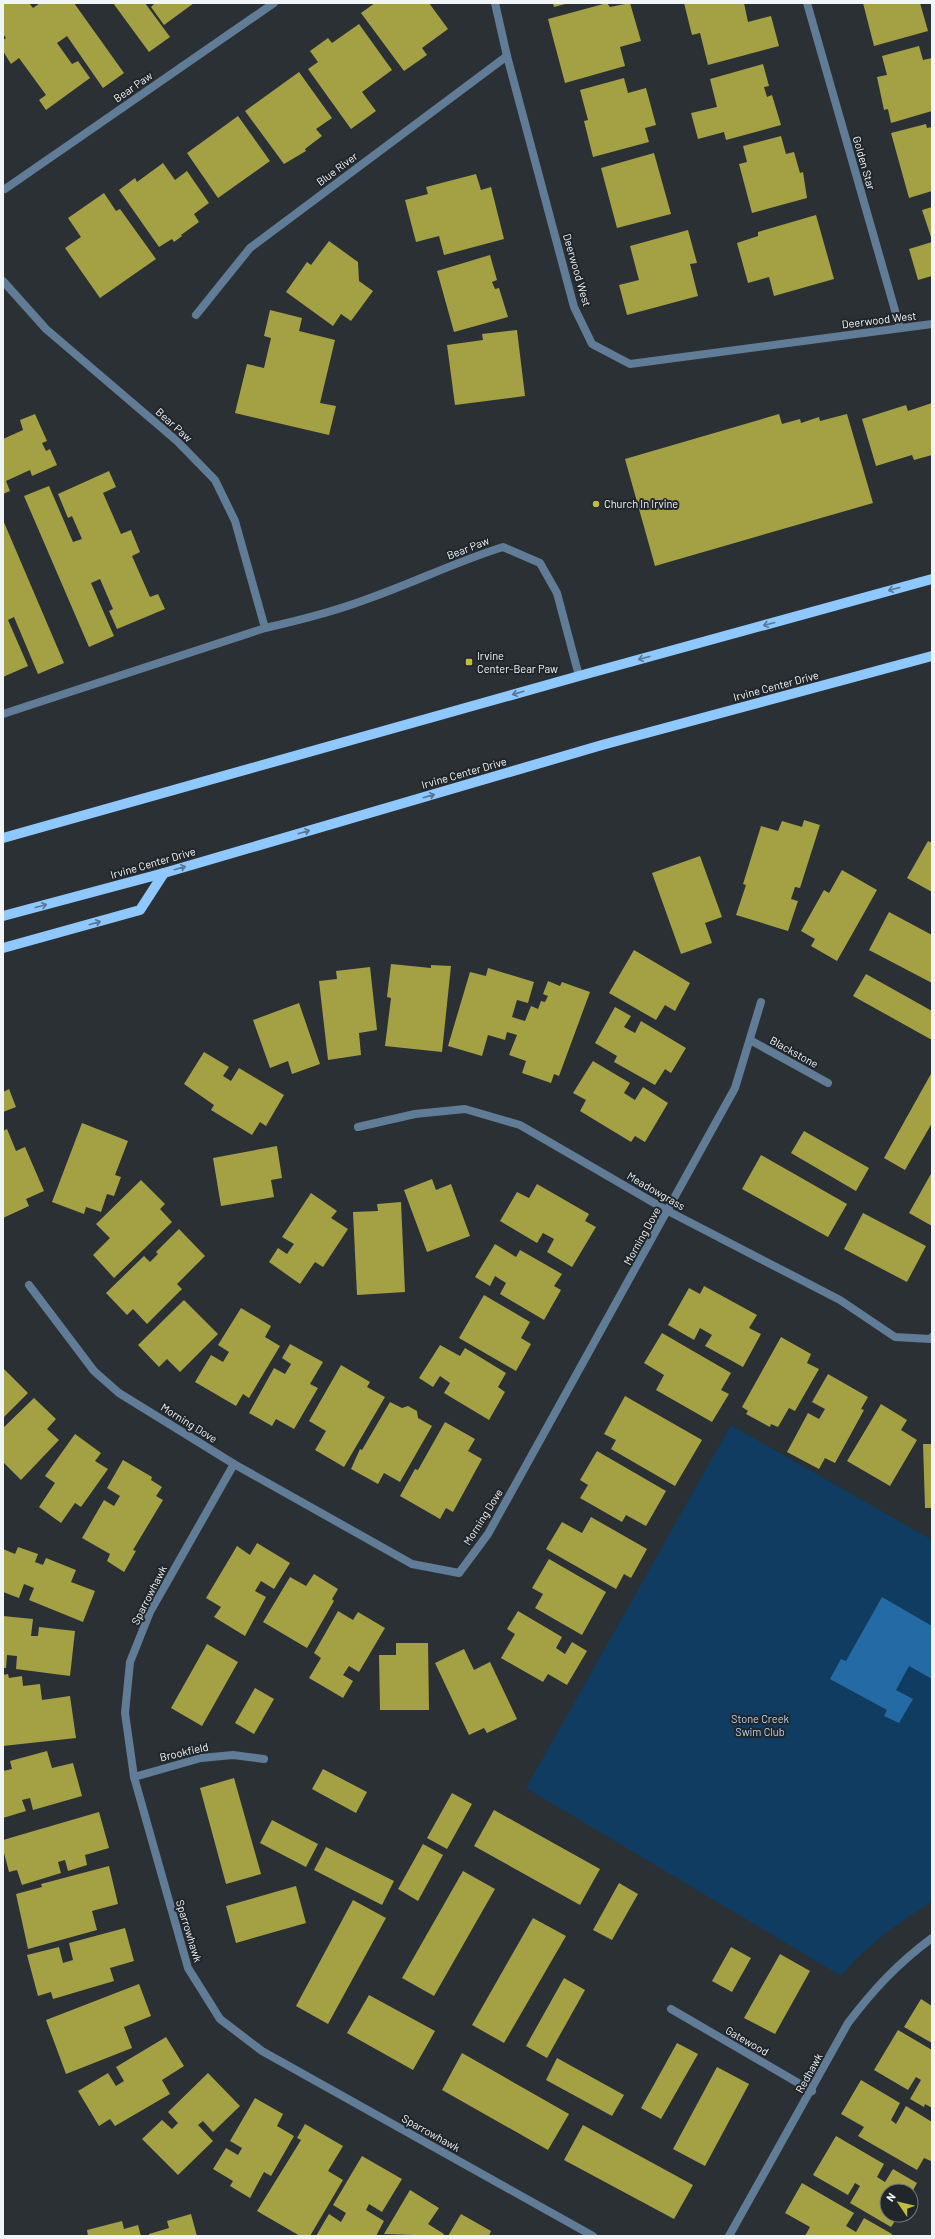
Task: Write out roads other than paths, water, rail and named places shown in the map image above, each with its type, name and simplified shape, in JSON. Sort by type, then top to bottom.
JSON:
[{"type":"main road","points":[[3,838],[579,676],[932,579]]},
{"type":"main road","name":"Irvine Center Drive","points":[[3,916],[164,873],[602,745],[932,656]]},
{"type":"main road","points":[[3,948],[140,910],[164,873]]},
{"type":"street","name":"Bear Paw","points":[[4,189],[274,3]]},
{"type":"street","name":"Deerwood West","points":[[494,3],[506,56],[574,307],[592,344],[630,364],[932,324]]},
{"type":"street","name":"Golden Star","points":[[806,3],[900,328]]},
{"type":"street","name":"Blue River","points":[[196,315],[250,248],[506,56]]},
{"type":"street","name":"Bear Paw","points":[[3,281],[46,329],[176,441],[215,480],[235,521],[265,628]]},
{"type":"street","name":"Bear Paw","points":[[3,714],[265,628],[304,619],[368,599],[466,559],[503,546],[540,563],[557,593],[579,676]]},
{"type":"street","name":"Morning Dove","points":[[29,1285],[94,1371],[119,1393],[234,1464],[412,1564],[460,1573],[488,1534],[735,1088],[761,1002]]},
{"type":"street","name":"Blackstone","points":[[750,1040],[828,1083]]},
{"type":"street","name":"Meadowgrass","points":[[358,1127],[415,1114],[465,1109],[520,1125],[668,1211],[840,1300],[895,1337],[930,1339],[932,1337]]},
{"type":"street","name":"Sparrowhawk","points":[[234,1464],[150,1612],[130,1662],[125,1713],[134,1777],[188,1968],[220,2019],[262,2051],[594,2236]]},
{"type":"street","name":"Brookfield","points":[[134,1777],[201,1758],[233,1755],[264,1759]]},
{"type":"street","name":"Redhawk","points":[[729,2236],[812,2091],[848,2023],[872,1991],[894,1968],[932,1938]]},
{"type":"street","name":"Gatewood","points":[[671,2009],[812,2091]]},
{"type":"place","name":"Church In Irvine","points":[[596,504]]},
{"type":"place","name":"Irvine Center-Bear Paw","points":[[469,662]]},
{"type":"park label","name":"Stone Creek Swim Club","points":[[760,1725]]}]
